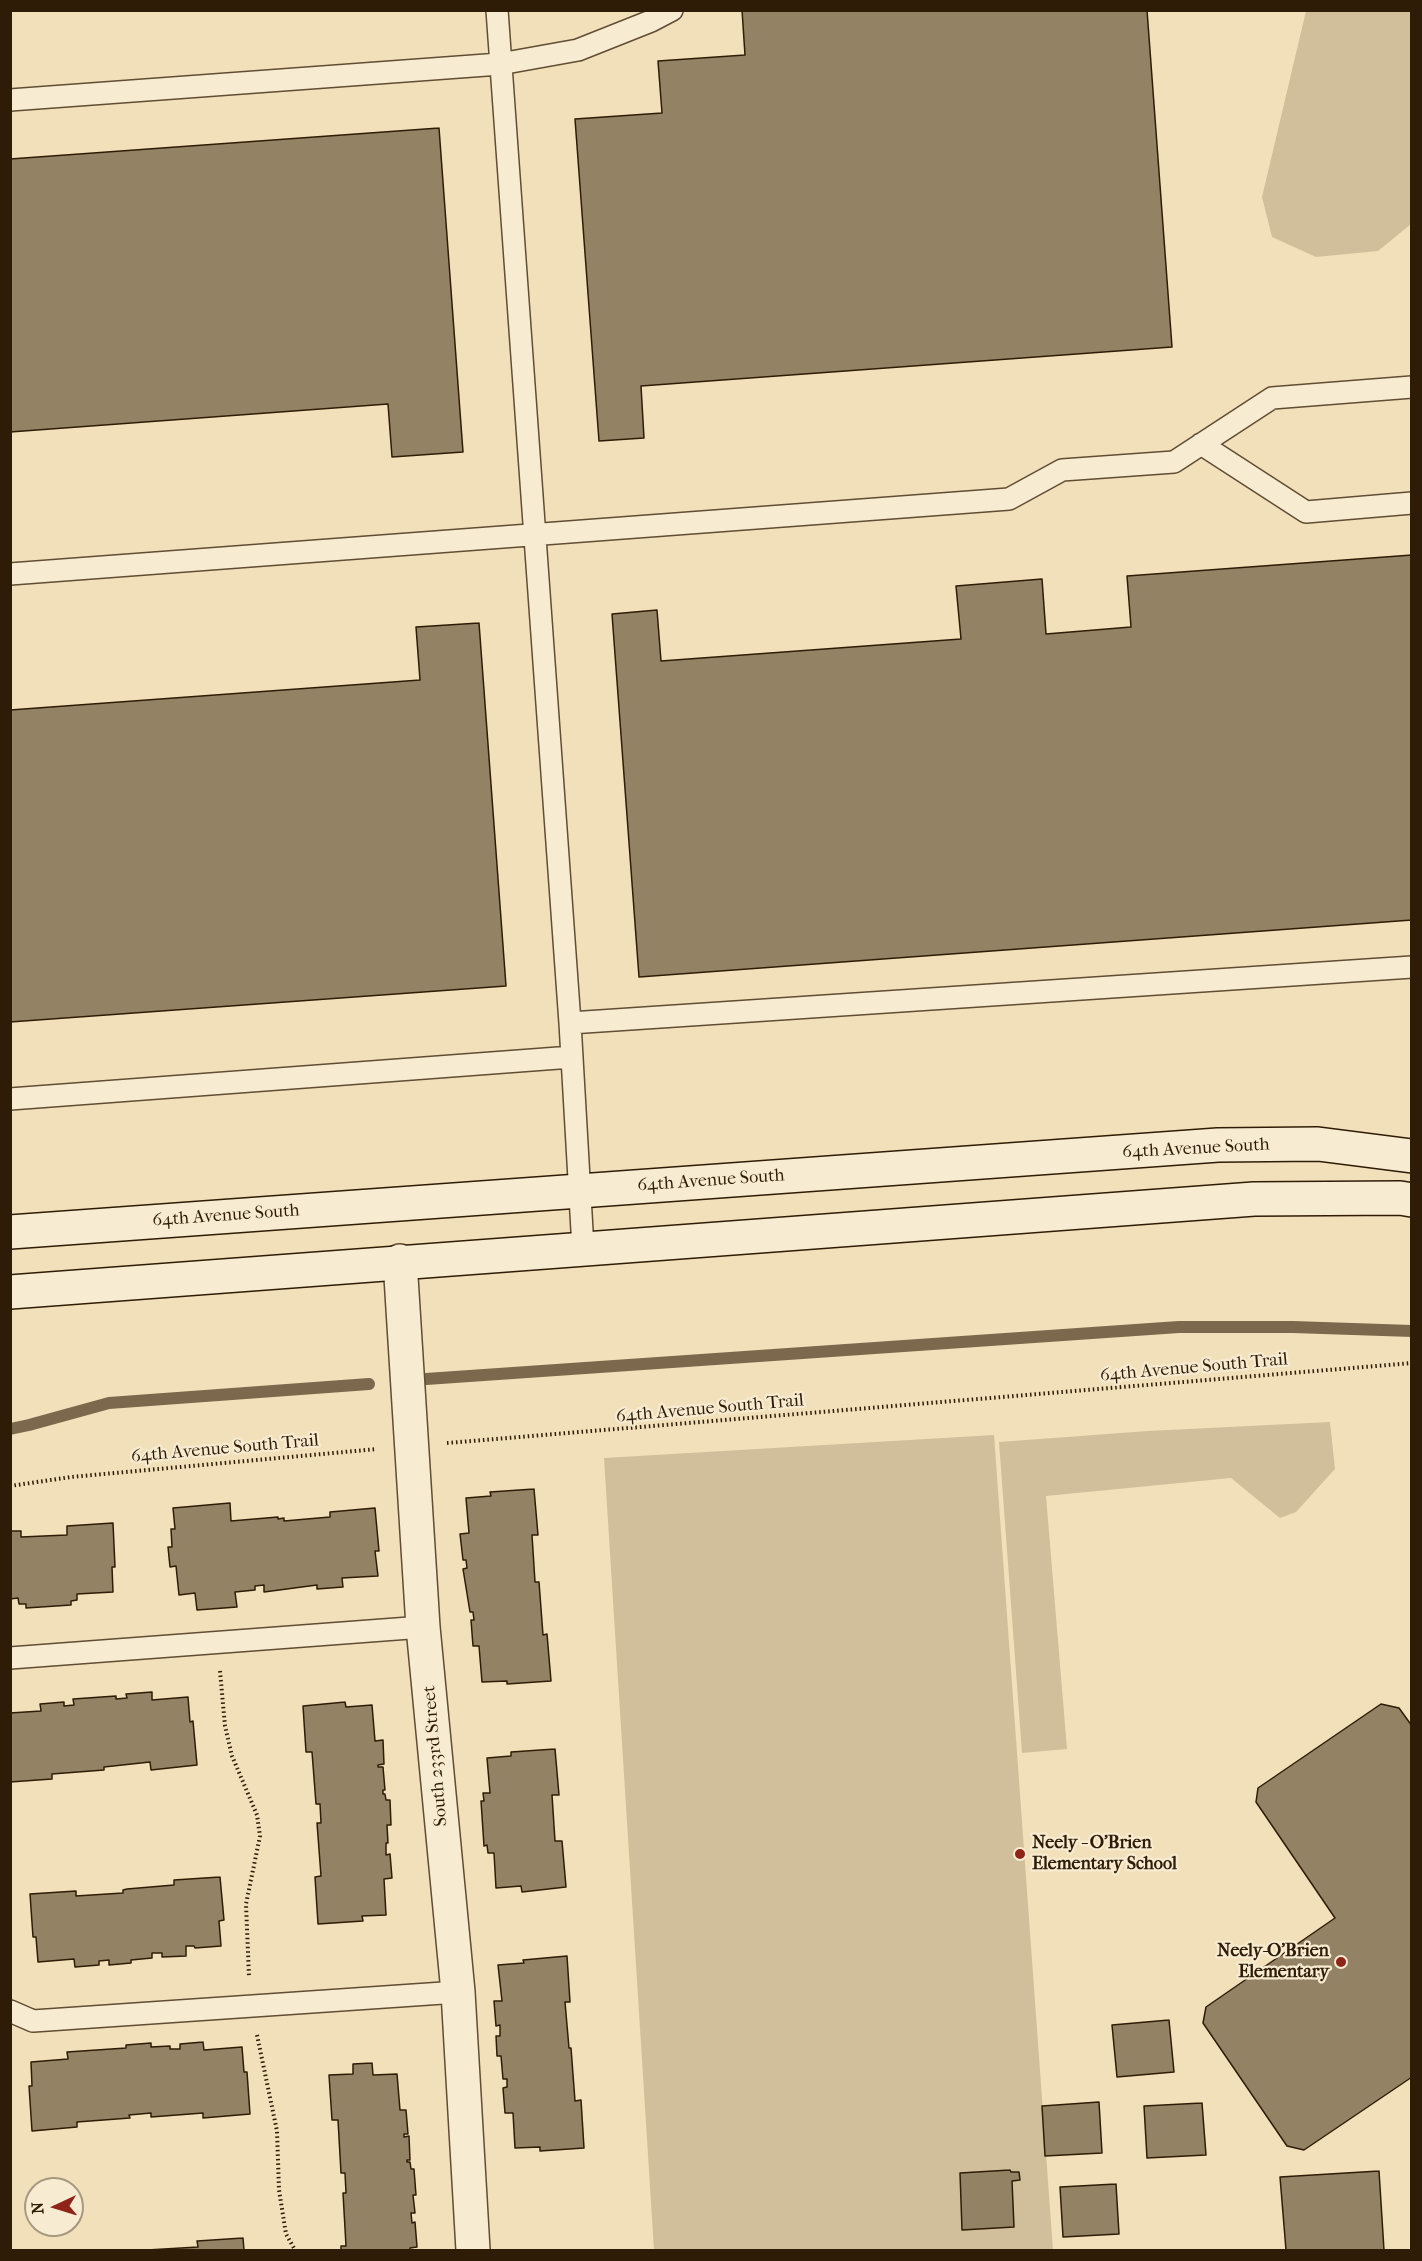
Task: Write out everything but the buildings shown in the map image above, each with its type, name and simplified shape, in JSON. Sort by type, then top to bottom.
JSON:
[{"type":"street","name":"64th Avenue South","points":[[10,1232],[1218,1145],[1318,1144],[1412,1156]]},
{"type":"street","points":[[10,1292],[400,1261],[1254,1199],[1400,1198],[1412,1200]]},
{"type":"street","name":"South 233rd Street","points":[[400,1261],[423,1627],[458,1992],[472,2250]]},
{"type":"lane","points":[[497,10],[570,1023],[583,1248]]},
{"type":"lane","points":[[10,100],[500,64],[578,50],[651,21],[672,10]]},
{"type":"lane","points":[[10,574],[1009,499],[1062,470],[1174,462],[1272,398],[1412,387]]},
{"type":"lane","points":[[1201,444],[1306,512],[1412,503]]},
{"type":"lane","points":[[570,1023],[1412,967]]},
{"type":"lane","points":[[10,1099],[572,1057]]},
{"type":"lane","points":[[10,1659],[423,1627]]},
{"type":"lane","points":[[10,2011],[33,2021],[458,1992]]},
{"type":"path","name":"64th Avenue South Trail","points":[[10,1486],[71,1477],[412,1446],[1412,1363]]},
{"type":"path","points":[[218,1642],[225,1726],[232,1756],[257,1815],[260,1836],[246,1904],[248,1968],[252,2006],[277,2131],[279,2190],[286,2234],[296,2250]]},
{"type":"shaded area","points":[[1306,11],[1411,11],[1411,224],[1378,251],[1316,257],[1272,237],[1262,197]]},
{"type":"shaded area","points":[[1330,1422],[1335,1469],[1296,1512],[1280,1518],[1231,1478],[1046,1496],[1067,1749],[1022,1753],[999,1442],[1148,1431]]},
{"type":"shaded area","points":[[994,1435],[1053,2250],[654,2250],[604,1458]]},
{"type":"waterway","points":[[426,1379],[1179,1327],[1293,1327],[1412,1331]]},
{"type":"waterway","points":[[10,1429],[109,1403],[369,1384]]},
{"type":"place","name":"Neely - O'Brien Elementary School","points":[[1020,1854]]},
{"type":"place","name":"Neely-O'Brien Elementary","points":[[1341,1962]]}]
